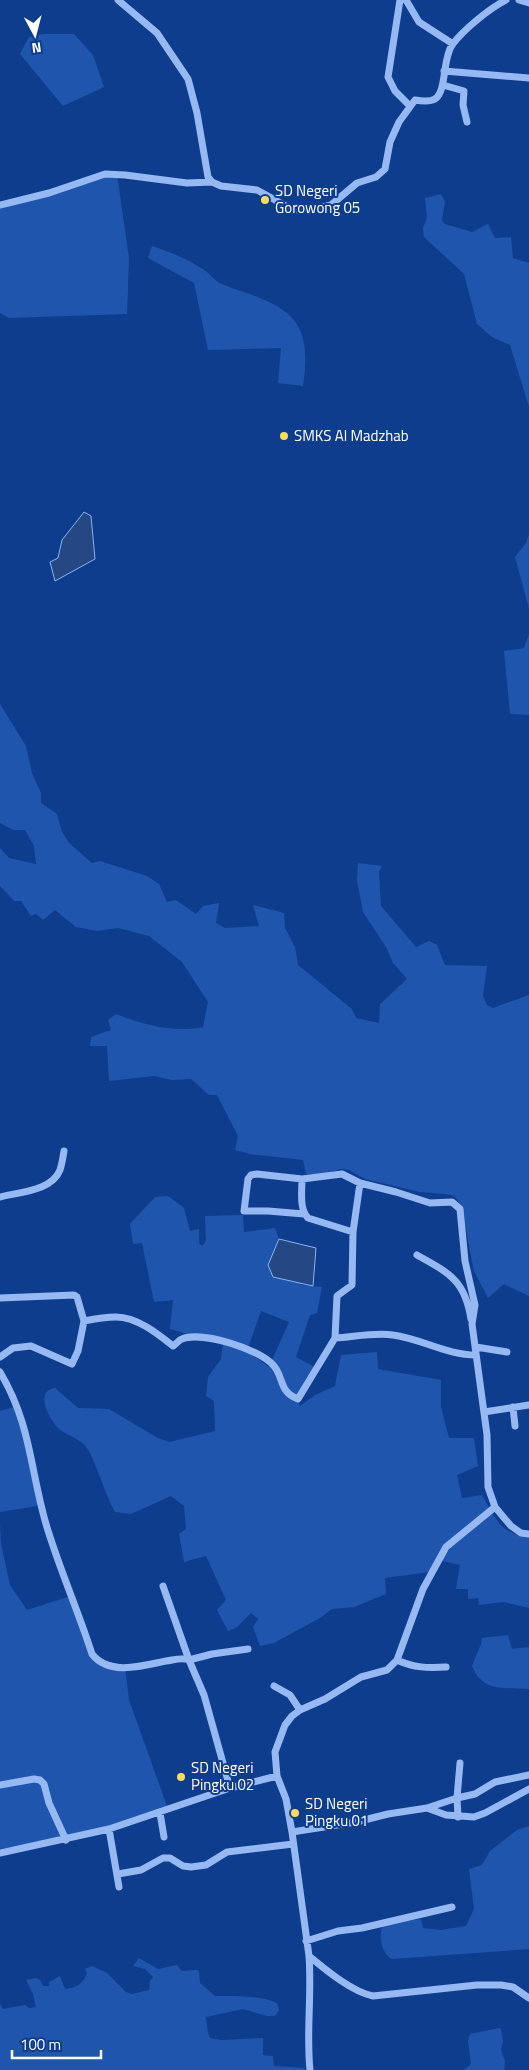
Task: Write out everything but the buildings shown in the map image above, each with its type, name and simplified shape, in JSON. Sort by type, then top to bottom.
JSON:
[{"type":"street","points":[[118,0],[157,33],[188,80],[197,113],[208,177],[212,182]]},
{"type":"street","points":[[400,0],[388,77],[395,91],[410,106]]},
{"type":"street","points":[[406,0],[419,22],[453,44]]},
{"type":"street","points":[[0,206],[49,193],[105,174],[187,182],[212,182],[221,186],[257,190],[293,210],[331,205],[356,183],[376,177],[385,169],[390,142],[399,122],[410,106],[415,100],[435,99],[443,85],[448,53],[453,44],[496,5],[506,0]]},
{"type":"street","points":[[519,0],[529,3]]},
{"type":"street","points":[[444,71],[529,78]]},
{"type":"street","points":[[443,85],[464,90],[463,105],[467,122]]},
{"type":"street","points":[[0,1197],[41,1187],[52,1182],[61,1170],[64,1150]]},
{"type":"street","points":[[304,1214],[244,1211],[248,1179],[251,1175],[257,1174],[302,1179],[342,1174],[360,1183],[430,1203],[446,1202],[458,1206],[460,1209],[465,1262],[475,1305],[472,1324]]},
{"type":"street","points":[[302,1179],[304,1214],[308,1218],[354,1232]]},
{"type":"street","points":[[84,1321],[116,1317],[127,1319],[159,1335],[173,1346],[182,1339],[191,1338],[226,1341],[251,1349],[275,1366],[285,1391],[298,1399],[335,1338],[338,1296],[352,1285],[354,1232],[360,1183]]},
{"type":"street","points":[[416,1255],[450,1274],[459,1283],[468,1301],[484,1412],[488,1487],[494,1507],[516,1530],[529,1534]]},
{"type":"street","points":[[0,1298],[74,1295],[77,1297],[84,1321],[78,1351],[72,1364],[31,1346],[13,1348],[0,1357]]},
{"type":"street","points":[[335,1338],[392,1334],[439,1346],[456,1353],[476,1351],[507,1352]]},
{"type":"street","points":[[0,1372],[22,1416],[33,1458],[46,1524],[92,1654],[98,1662],[119,1667],[144,1666],[182,1658],[189,1660],[248,1648]]},
{"type":"street","points":[[484,1412],[529,1405]]},
{"type":"street","points":[[513,1407],[515,1426]]},
{"type":"street","points":[[310,2070],[307,2034],[311,1993],[309,1956],[292,1832],[286,1799],[274,1762],[278,1738],[285,1724],[300,1710],[325,1699],[361,1677],[387,1670],[397,1660],[423,1589],[446,1547],[494,1507]]},
{"type":"street","points":[[163,1586],[189,1660],[204,1695],[230,1788]]},
{"type":"street","points":[[397,1660],[412,1667],[446,1667]]},
{"type":"street","points":[[274,1686],[290,1695],[300,1710]]},
{"type":"street","points":[[458,1817],[457,1798],[460,1763]]},
{"type":"street","points":[[292,1832],[427,1808],[475,1794],[495,1782],[529,1775]]},
{"type":"street","points":[[0,1853],[109,1829],[230,1788],[277,1776]]},
{"type":"street","points":[[0,1785],[34,1779],[40,1780],[44,1784],[49,1803],[66,1840]]},
{"type":"street","points":[[427,1808],[446,1815],[474,1817],[486,1813],[529,1789]]},
{"type":"street","points":[[160,1813],[164,1837]]},
{"type":"street","points":[[109,1829],[119,1887]]},
{"type":"street","points":[[118,1874],[141,1870],[163,1858],[170,1858],[183,1866],[191,1867],[206,1865],[227,1852],[293,1844]]},
{"type":"street","points":[[306,1941],[338,1931],[362,1928],[452,1907]]},
{"type":"street","points":[[309,1956],[339,1979],[367,1995],[373,1996],[477,1985],[501,1985],[513,1987],[529,1998]]},
{"type":"shaded area","points":[[43,34],[74,34],[93,55],[104,87],[63,106],[20,54],[29,37]]},
{"type":"shaded area","points":[[117,174],[129,258],[127,314],[9,318],[0,313],[0,206]]},
{"type":"shaded area","points":[[441,194],[445,202],[442,220],[445,224],[472,232],[488,224],[495,238],[511,237],[513,258],[529,263],[529,407],[510,345],[492,337],[477,324],[464,274],[424,237],[423,228],[427,218],[425,198]]},
{"type":"shaded area","points":[[152,246],[189,261],[204,270],[219,283],[262,299],[288,314],[296,323],[304,344],[305,371],[303,386],[278,383],[281,348],[208,350],[194,283],[148,258]]},
{"type":"shaded area","points":[[84,512],[91,516],[95,559],[55,581],[50,562],[58,558],[62,540]]},
{"type":"shaded area","points":[[529,534],[529,609],[515,557],[526,543]]},
{"type":"shaded area","points":[[529,634],[529,715],[510,714],[504,651],[524,648]]},
{"type":"shaded area","points":[[0,704],[26,746],[32,773],[41,793],[41,803],[57,814],[62,832],[69,843],[92,863],[100,861],[147,876],[159,884],[167,902],[176,900],[196,914],[203,906],[219,903],[216,923],[225,928],[259,926],[253,905],[284,913],[285,928],[295,947],[298,965],[352,1009],[356,1018],[379,1023],[380,1004],[407,979],[393,963],[386,947],[363,912],[357,880],[358,863],[382,866],[379,872],[381,906],[416,947],[429,941],[437,945],[445,965],[487,966],[483,996],[487,1005],[493,1008],[529,995],[529,1296],[504,1284],[488,1298],[474,1271],[462,1210],[454,1196],[420,1192],[365,1179],[349,1170],[341,1169],[324,1174],[306,1174],[303,1160],[250,1154],[235,1150],[238,1136],[217,1095],[209,1095],[191,1079],[172,1080],[154,1076],[109,1081],[107,1046],[90,1046],[91,1037],[111,1030],[108,1020],[116,1014],[159,1027],[192,1029],[203,1027],[208,1002],[182,962],[149,936],[118,928],[97,931],[76,927],[55,910],[43,920],[36,914],[31,916],[21,901],[14,901],[0,886],[0,848],[9,858],[36,864],[34,846],[25,830],[13,830],[0,823]]},
{"type":"shaded area","points":[[168,1196],[184,1208],[190,1231],[199,1229],[199,1243],[202,1246],[206,1241],[205,1216],[243,1215],[244,1232],[275,1228],[279,1239],[269,1265],[302,1285],[322,1287],[317,1313],[310,1315],[296,1357],[315,1367],[298,1400],[300,1406],[315,1395],[335,1386],[341,1355],[377,1352],[378,1369],[441,1380],[441,1407],[449,1438],[474,1438],[478,1466],[457,1475],[462,1498],[482,1495],[499,1524],[511,1532],[529,1537],[529,1608],[503,1602],[479,1605],[478,1598],[468,1599],[468,1589],[456,1589],[460,1565],[438,1560],[430,1572],[385,1578],[386,1594],[354,1607],[332,1609],[320,1618],[274,1643],[260,1646],[253,1627],[258,1619],[251,1613],[236,1628],[228,1631],[217,1610],[226,1600],[206,1556],[184,1562],[179,1534],[186,1529],[184,1506],[171,1496],[131,1514],[115,1512],[89,1451],[79,1440],[58,1428],[51,1418],[44,1400],[45,1394],[49,1390],[55,1388],[78,1408],[109,1409],[158,1438],[169,1442],[215,1431],[214,1401],[206,1396],[208,1377],[221,1359],[223,1344],[170,1329],[173,1300],[154,1302],[142,1243],[133,1244],[130,1224],[155,1197]],"holes":[[[261,1311],[289,1322],[269,1367],[247,1351]]]},
{"type":"shaded area","points":[[279,1239],[316,1248],[313,1286],[273,1277],[268,1265]]},
{"type":"shaded area","points":[[18,1406],[43,1505],[0,1512],[0,1411]]},
{"type":"shaded area","points":[[0,1522],[1,1544],[10,1585],[27,1610],[74,1595],[89,1649],[101,1663],[125,1666],[129,1700],[167,1806],[93,1834],[0,1849]]},
{"type":"shaded area","points":[[508,1635],[512,1649],[529,1647],[529,1689],[503,1688],[488,1685],[482,1681],[472,1666],[482,1638]]},
{"type":"shaded area","points":[[529,1826],[529,1949],[392,1959],[385,1953],[381,1933],[383,1924],[421,1919],[423,1928],[441,1930],[466,1926],[474,1909],[469,1869],[482,1865],[490,1851],[517,1830]]},
{"type":"shaded area","points":[[139,1958],[158,1969],[177,1965],[182,1971],[198,1970],[200,1983],[215,1996],[255,1997],[277,2003],[279,2010],[275,2016],[267,2016],[243,2009],[206,2017],[210,2038],[222,2040],[263,2038],[263,2055],[273,2056],[274,2066],[305,2068],[305,2070],[0,2070],[0,2004],[3,2009],[25,2005],[29,2008],[36,2007],[33,1994],[26,1980],[36,1978],[41,1981],[43,1986],[49,1986],[49,1982],[60,1976],[65,1989],[81,1983],[87,1973],[85,1969],[92,1966],[107,1973],[126,1992],[132,1994],[149,1990],[150,1981],[153,1977],[145,1969],[133,1966]]},
{"type":"shaded area","points":[[501,2029],[503,2041],[501,2050],[505,2061],[504,2070],[464,2070],[471,2064],[468,2041],[470,2034]]},
{"type":"place","name":"SD Negeri Gorowong 05","points":[[265,200]]},
{"type":"place","name":"SMKS Al Madzhab","points":[[284,436]]},
{"type":"place","name":"SD Negeri Pingku 02","points":[[181,1777]]},
{"type":"place","name":"SD Negeri Pingku 01","points":[[295,1813]]}]
